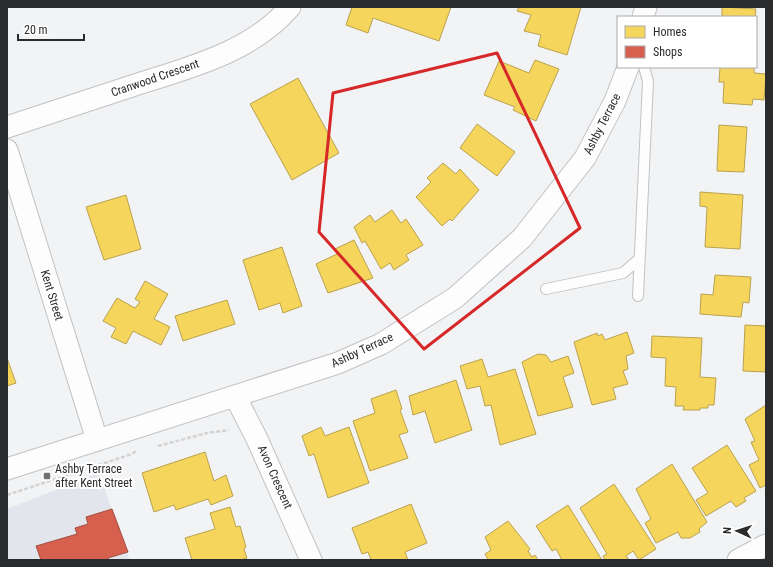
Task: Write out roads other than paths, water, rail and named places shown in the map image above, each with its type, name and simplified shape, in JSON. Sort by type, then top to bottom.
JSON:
[{"type":"street","name":"Cranwood Crescent","points":[[7,127],[196,65],[244,45],[280,19],[290,7]]},
{"type":"street","name":"Ashby Terrace","points":[[7,469],[338,363],[374,347],[455,298],[522,238],[585,158],[615,101],[628,68]]},
{"type":"street","name":"Kent Street","points":[[7,150],[97,440]]},
{"type":"street","name":"Avon Crescent","points":[[236,396],[257,439],[311,560]]},
{"type":"street","points":[[738,560],[766,545]]},
{"type":"lane","points":[[638,296],[638,260],[648,81],[644,68]]},
{"type":"lane","points":[[546,289],[623,273],[638,260]]},
{"type":"place","name":"Ashby Terrace after Kent Street","points":[[47,476]]}]
